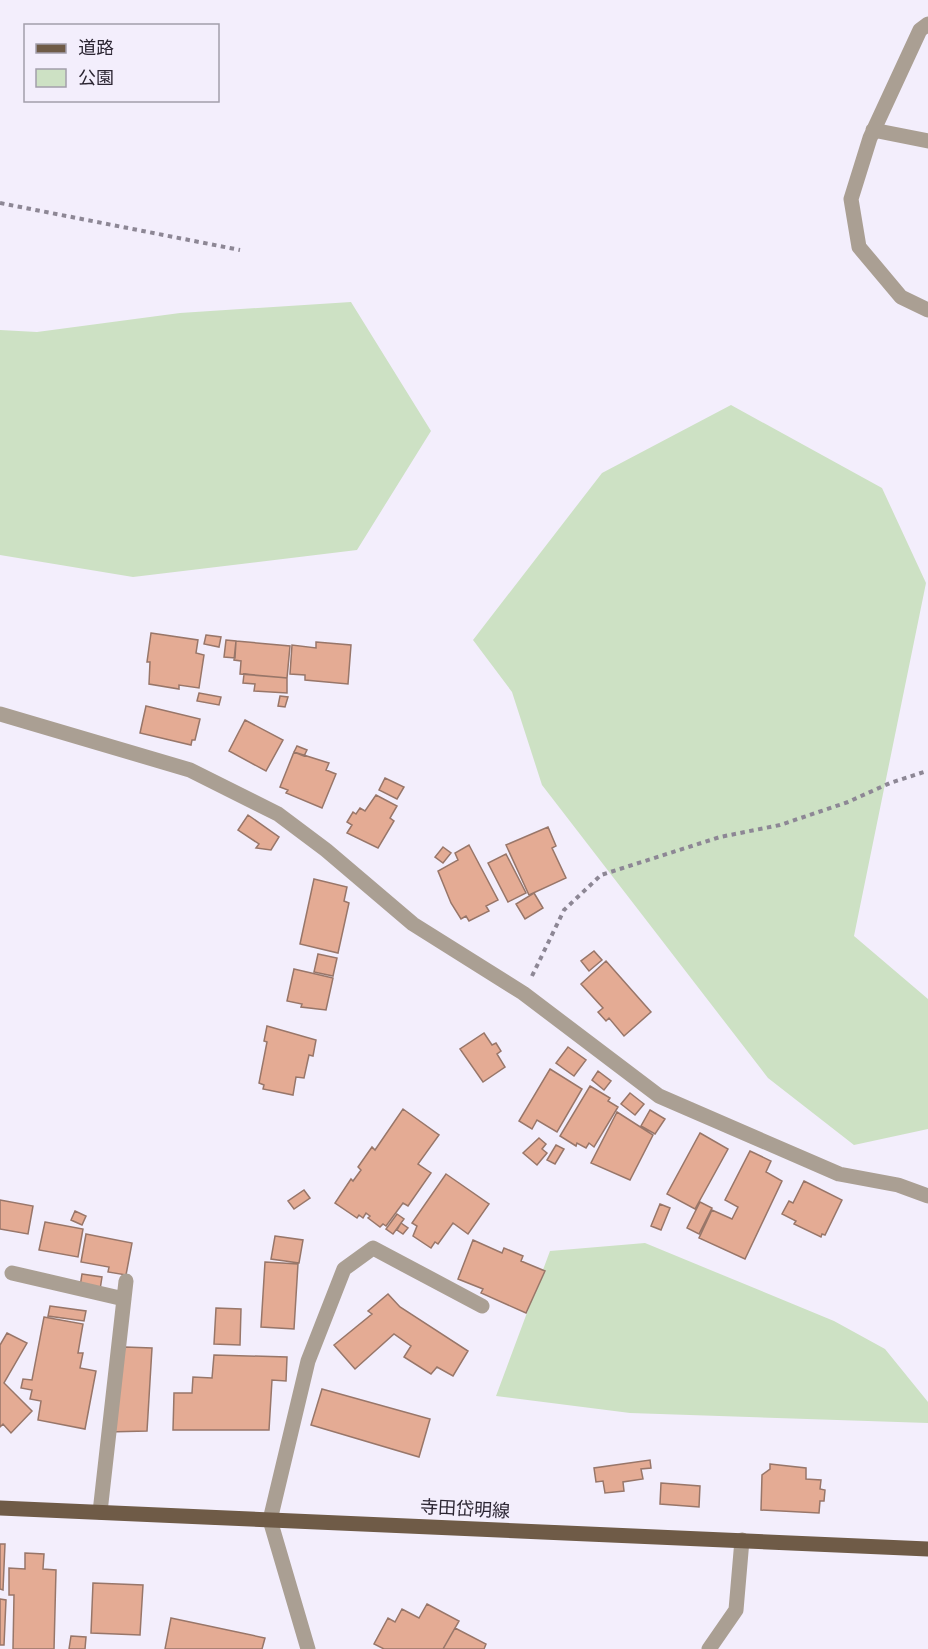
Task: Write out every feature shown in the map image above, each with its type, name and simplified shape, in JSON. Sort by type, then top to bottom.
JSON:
[{"type":"main road","name":"寺田岱明線","points":[[0,1508],[928,1549]]},
{"type":"street","points":[[928,24],[920,30],[873,130],[851,199],[860,247],[901,297],[928,309]]},
{"type":"street","points":[[873,130],[928,141]]},
{"type":"street","points":[[0,714],[190,770],[278,814],[326,850],[413,924],[523,993],[659,1096],[839,1174],[898,1185],[928,1196]]},
{"type":"street","points":[[308,1649],[298,1608],[270,1520],[308,1361],[344,1269],[373,1248],[482,1306]]},
{"type":"street","points":[[12,1273],[124,1299]]},
{"type":"street","points":[[100,1512],[126,1281]]},
{"type":"street","points":[[709,1649],[736,1610],[742,1540]]},
{"type":"path","points":[[0,203],[240,250]]},
{"type":"path","points":[[523,993],[564,910],[588,884],[601,875],[720,837],[780,825],[848,802],[890,783],[927,771]]},
{"type":"green space","points":[[351,302],[431,431],[357,550],[133,577],[0,555],[0,330],[37,332],[180,313]]},
{"type":"green space","points":[[731,405],[882,488],[926,583],[854,936],[928,999],[928,1129],[854,1145],[768,1078],[542,785],[512,692],[473,640],[602,473]]},
{"type":"green space","points":[[645,1243],[834,1321],[885,1349],[928,1402],[928,1423],[630,1413],[496,1396],[550,1251]]},
{"type":"building","points":[[151,633],[198,640],[196,653],[204,655],[199,688],[179,685],[179,689],[149,684],[150,662],[147,662]]},
{"type":"building","points":[[206,635],[221,637],[219,647],[204,644]]},
{"type":"building","points":[[226,640],[236,641],[235,658],[224,657]]},
{"type":"building","points":[[236,641],[290,646],[287,678],[240,674],[241,661],[234,660]]},
{"type":"building","points":[[316,642],[351,645],[348,684],[305,680],[305,675],[290,674],[292,645],[316,648]]},
{"type":"building","points":[[244,674],[287,678],[287,693],[254,691],[255,684],[243,683]]},
{"type":"building","points":[[199,693],[221,697],[219,705],[197,701]]},
{"type":"building","points":[[280,696],[288,697],[285,707],[278,706]]},
{"type":"building","points":[[146,706],[200,719],[195,740],[192,740],[191,745],[140,733]]},
{"type":"building","points":[[245,720],[283,740],[266,771],[229,751]]},
{"type":"building","points":[[297,746],[307,750],[304,756],[294,752]]},
{"type":"building","points":[[294,752],[329,763],[326,770],[336,774],[322,808],[286,793],[288,790],[280,787]]},
{"type":"building","points":[[385,778],[404,787],[397,799],[379,790]]},
{"type":"building","points":[[376,795],[397,806],[390,818],[394,821],[378,848],[347,833],[352,825],[347,822],[353,812],[356,814],[360,808],[365,811]]},
{"type":"building","points":[[248,815],[279,837],[271,850],[256,848],[259,844],[238,830]]},
{"type":"building","points":[[548,827],[556,846],[552,848],[566,878],[529,895],[506,845]]},
{"type":"building","points":[[469,845],[498,900],[486,906],[489,911],[469,921],[466,916],[461,919],[451,903],[438,871],[458,860],[455,853]]},
{"type":"building","points":[[443,847],[451,853],[443,863],[435,857]]},
{"type":"building","points":[[506,854],[526,893],[508,902],[488,863]]},
{"type":"building","points":[[314,879],[347,887],[344,901],[349,903],[338,953],[300,944]]},
{"type":"building","points":[[534,893],[543,908],[525,919],[516,904]]},
{"type":"building","points":[[594,951],[602,960],[589,971],[581,961]]},
{"type":"building","points":[[318,954],[337,958],[333,976],[314,972]]},
{"type":"building","points":[[606,961],[651,1012],[624,1036],[609,1018],[606,1021],[598,1012],[603,1008],[581,984]]},
{"type":"building","points":[[294,969],[333,978],[326,1010],[301,1007],[302,1004],[287,1001]]},
{"type":"building","points":[[267,1026],[316,1040],[313,1056],[309,1055],[304,1078],[296,1077],[293,1095],[263,1089],[264,1085],[259,1083],[267,1042],[264,1041]]},
{"type":"building","points":[[484,1033],[492,1045],[496,1043],[501,1051],[497,1054],[505,1067],[483,1082],[460,1049]]},
{"type":"building","points":[[568,1047],[586,1060],[574,1076],[556,1063]]},
{"type":"building","points":[[550,1069],[582,1089],[557,1132],[537,1120],[532,1129],[519,1121]]},
{"type":"building","points":[[598,1071],[611,1081],[604,1090],[592,1080]]},
{"type":"building","points":[[590,1086],[610,1098],[608,1101],[618,1107],[594,1147],[589,1143],[586,1148],[577,1143],[576,1146],[560,1136]]},
{"type":"building","points":[[630,1093],[644,1104],[635,1115],[621,1104]]},
{"type":"building","points":[[403,1109],[439,1135],[418,1164],[431,1173],[408,1206],[403,1203],[386,1226],[383,1224],[380,1227],[368,1218],[370,1216],[366,1213],[363,1218],[359,1215],[357,1218],[335,1203],[351,1179],[353,1181],[361,1170],[358,1167],[372,1147],[375,1150]]},
{"type":"building","points":[[650,1110],[665,1119],[655,1134],[641,1126]]},
{"type":"building","points":[[617,1112],[653,1135],[630,1180],[591,1163]]},
{"type":"building","points":[[700,1133],[728,1149],[695,1209],[667,1194]]},
{"type":"building","points":[[539,1138],[546,1144],[542,1149],[547,1153],[537,1165],[523,1153]]},
{"type":"building","points":[[556,1145],[564,1149],[555,1164],[547,1160]]},
{"type":"building","points":[[750,1151],[771,1161],[766,1172],[782,1181],[745,1259],[699,1238],[712,1210],[732,1219],[738,1207],[725,1200]]},
{"type":"building","points":[[446,1174],[489,1204],[468,1234],[453,1223],[438,1244],[435,1242],[431,1248],[413,1236],[417,1226],[412,1223]]},
{"type":"building","points":[[804,1181],[842,1200],[825,1235],[822,1234],[821,1237],[794,1224],[796,1221],[782,1214],[789,1201],[793,1203]]},
{"type":"building","points":[[304,1190],[310,1198],[294,1209],[288,1201]]},
{"type":"building","points":[[0,1200],[33,1206],[28,1234],[0,1229]]},
{"type":"building","points":[[700,1202],[712,1208],[699,1234],[687,1228]]},
{"type":"building","points":[[660,1204],[670,1208],[661,1230],[651,1226]]},
{"type":"building","points":[[75,1211],[86,1216],[82,1225],[71,1220]]},
{"type":"building","points":[[397,1214],[404,1219],[393,1234],[386,1229]]},
{"type":"building","points":[[45,1222],[83,1229],[78,1257],[39,1250]]},
{"type":"building","points":[[401,1223],[408,1228],[403,1234],[397,1230]]},
{"type":"building","points":[[86,1234],[132,1243],[126,1275],[108,1272],[109,1267],[81,1262]]},
{"type":"building","points":[[275,1236],[303,1240],[299,1263],[271,1259]]},
{"type":"building","points":[[473,1240],[502,1253],[504,1248],[523,1256],[521,1261],[545,1271],[526,1313],[481,1293],[483,1289],[458,1279]]},
{"type":"building","points":[[265,1262],[298,1264],[294,1329],[261,1327]]},
{"type":"building","points":[[82,1274],[102,1277],[99,1296],[79,1293]]},
{"type":"building","points":[[388,1294],[400,1307],[468,1351],[453,1376],[437,1367],[431,1374],[404,1357],[411,1346],[394,1334],[355,1369],[334,1345],[372,1314],[368,1311]]},
{"type":"building","points":[[50,1306],[86,1311],[84,1321],[48,1316]]},
{"type":"building","points":[[216,1308],[241,1309],[240,1345],[214,1344]]},
{"type":"building","points":[[44,1317],[83,1324],[78,1353],[83,1353],[80,1368],[96,1371],[85,1429],[38,1420],[41,1401],[30,1399],[32,1390],[21,1388],[23,1379],[32,1380]]},
{"type":"building","points":[[7,1333],[27,1343],[4,1383],[32,1411],[11,1433],[3,1424],[0,1427],[0,1345]]},
{"type":"building","points":[[125,1347],[152,1348],[147,1431],[107,1432]]},
{"type":"building","points":[[214,1355],[287,1357],[286,1381],[272,1380],[269,1430],[173,1430],[174,1393],[192,1393],[193,1377],[212,1378]]},
{"type":"building","points":[[322,1389],[430,1419],[419,1457],[311,1425]]},
{"type":"building","points":[[650,1460],[651,1468],[641,1469],[643,1479],[623,1482],[624,1491],[605,1493],[603,1481],[596,1482],[594,1468]]},
{"type":"building","points":[[770,1464],[806,1468],[806,1479],[821,1480],[820,1489],[825,1490],[824,1501],[820,1501],[819,1513],[761,1510],[762,1475],[770,1469]]},
{"type":"building","points":[[661,1483],[700,1486],[699,1507],[660,1504]]},
{"type":"building","points":[[0,1544],[5,1544],[3,1590],[0,1589]]},
{"type":"building","points":[[25,1553],[44,1554],[43,1569],[56,1570],[54,1649],[13,1649],[14,1595],[9,1595],[9,1568],[25,1569]]},
{"type":"building","points":[[93,1583],[143,1585],[140,1635],[91,1633]]},
{"type":"building","points":[[0,1599],[6,1600],[4,1645],[0,1645]]},
{"type":"building","points":[[427,1604],[459,1621],[443,1649],[384,1649],[374,1644],[388,1618],[395,1622],[402,1609],[419,1618]]},
{"type":"building","points":[[171,1618],[265,1638],[262,1649],[165,1649]]},
{"type":"building","points":[[455,1628],[486,1644],[484,1649],[443,1649]]},
{"type":"building","points":[[71,1636],[86,1637],[85,1649],[69,1649]]}]
